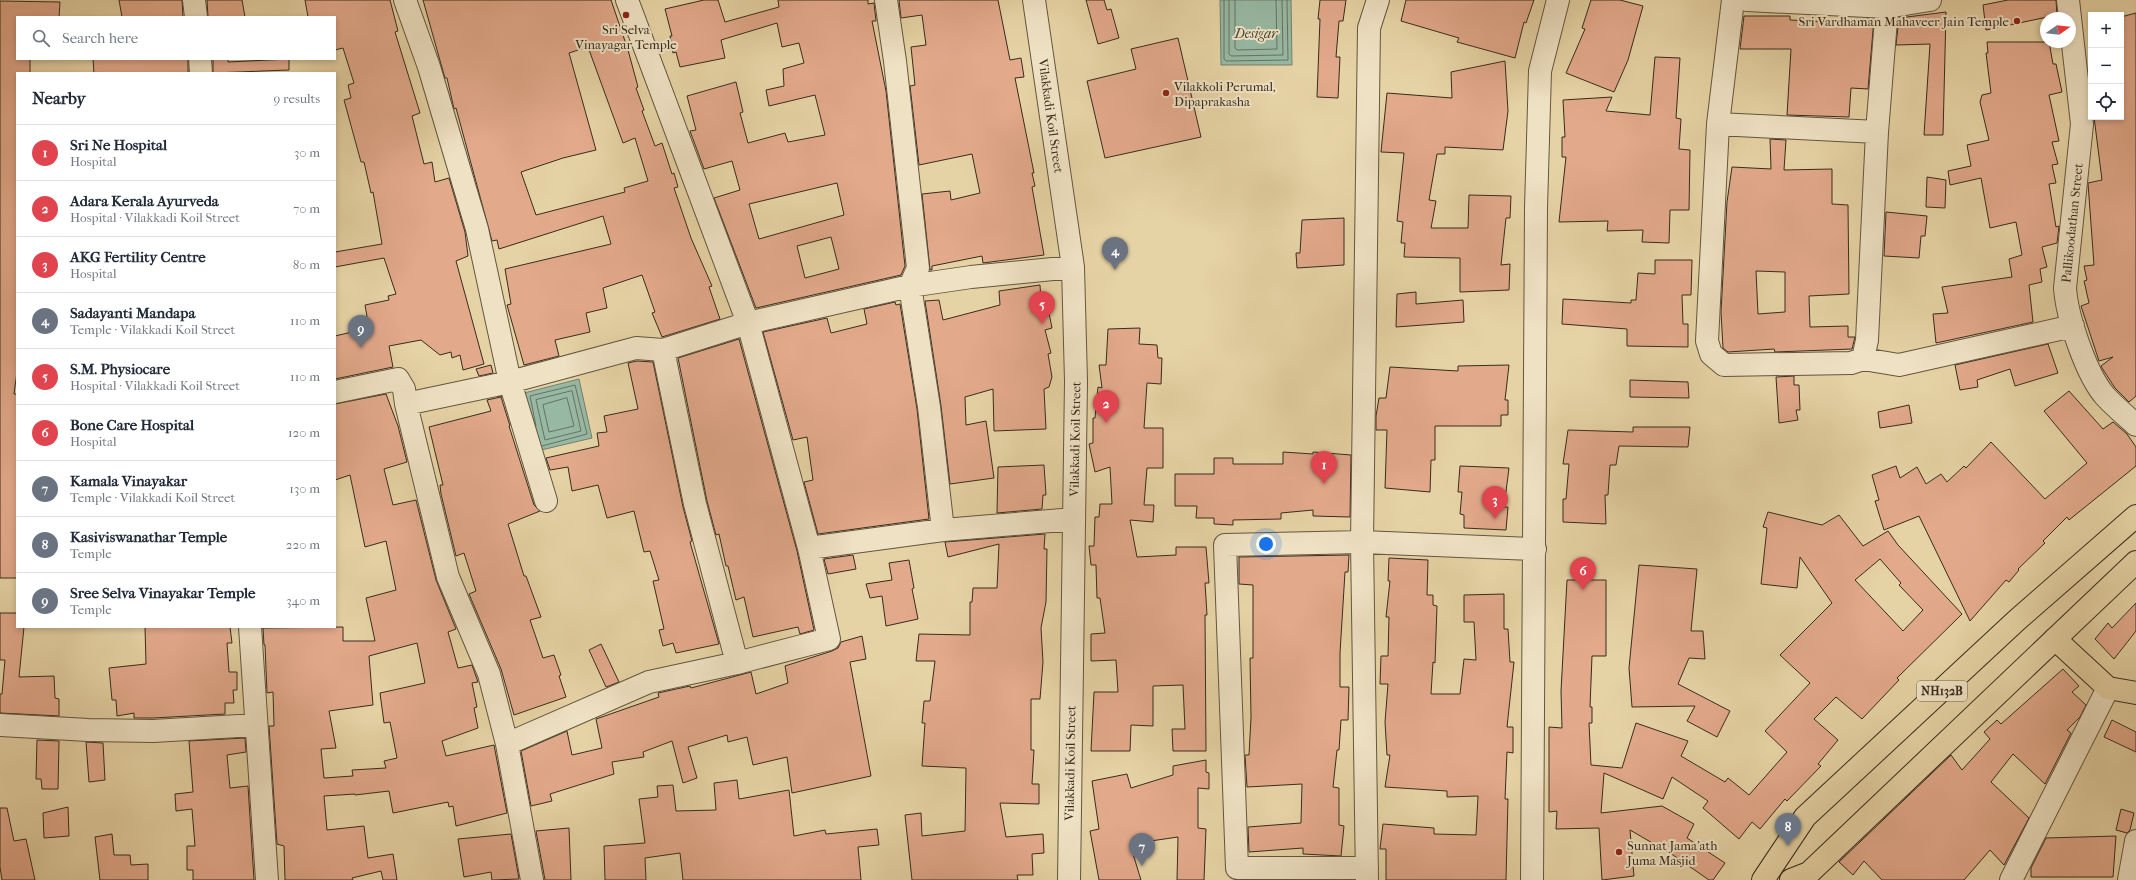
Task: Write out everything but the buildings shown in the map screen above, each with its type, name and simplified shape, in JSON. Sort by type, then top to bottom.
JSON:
[{"type":"main road","name":"NH132B","points":[[1763,880],[1805,817],[2018,620],[2136,516]]},
{"type":"main road","name":"NH132B","points":[[1791,880],[1809,873],[2136,562]]},
{"type":"main road","points":[[2055,639],[2108,688],[2136,693]]},
{"type":"street","points":[[194,0],[196,16]]},
{"type":"street","points":[[405,0],[428,67],[477,229],[510,382],[546,501]]},
{"type":"street","points":[[507,744],[649,682],[737,663],[829,639],[810,548],[748,323],[627,0]]},
{"type":"street","points":[[886,0],[895,61],[918,268],[910,286],[929,407],[943,530]]},
{"type":"street","name":"Vilakkadi Koil Street","points":[[1034,0],[1073,267],[1076,381],[1068,880]]},
{"type":"street","points":[[1378,0],[1369,28],[1362,542],[1367,874],[1238,868],[1225,544],[1362,542],[1535,549]]},
{"type":"street","points":[[1532,880],[1536,208],[1540,71],[1558,0]]},
{"type":"street","points":[[1733,0],[1718,124],[1707,341],[1711,354],[1724,365],[1851,363],[1863,359],[1899,365],[2073,326]]},
{"type":"street","points":[[1747,0],[1887,7],[1930,0]]},
{"type":"street","name":"Pallikoodathan Street","points":[[2068,0],[2082,124],[2064,288],[2066,308],[2087,364],[2104,395],[2136,425]]},
{"type":"street","points":[[1863,359],[1867,340],[1877,132],[1887,7]]},
{"type":"street","points":[[200,60],[201,72]]},
{"type":"street","points":[[1718,124],[1877,132]]},
{"type":"street","points":[[406,404],[510,382],[636,348],[663,350],[748,323],[910,286],[971,277],[1073,267]]},
{"type":"street","points":[[663,350],[695,504],[737,663]]},
{"type":"street","points":[[336,392],[398,379],[404,389],[406,404],[448,577],[489,674],[507,744],[532,880]]},
{"type":"street","points":[[810,548],[943,530],[1074,519]]},
{"type":"street","points":[[250,628],[267,880]]},
{"type":"street","points":[[2011,880],[2108,688]]},
{"type":"street","points":[[0,725],[88,730],[152,731],[256,725]]},
{"type":"street","points":[[2129,880],[2136,841]]},
{"type":"water","name":"Desigar","points":[[1220,0],[1291,0],[1292,65],[1221,65]]},
{"type":"water","points":[[579,379],[592,438],[537,451],[524,393]]},
{"type":"place","name":"Sri Selva Vinayagar Temple","points":[[626,15]]},
{"type":"place","name":"Sri Vardhaman Mahaveer Jain Temple","points":[[2017,21]]},
{"type":"place","name":"Vilakkoli Perumal, Dipaprakasha","points":[[1166,93]]},
{"type":"place","name":"Sadayanti Mandapa","points":[[1115,270]]},
{"type":"place","name":"S.M. Physiocare","points":[[1042,324]]},
{"type":"place","name":"Sree Selva Vinayakar Temple","points":[[361,348]]},
{"type":"place","name":"Adara Kerala Ayurveda","points":[[1106,423]]},
{"type":"place","name":"Sri Ne Hospital","points":[[1324,484]]},
{"type":"place","name":"AKG Fertility Centre","points":[[1495,519]]},
{"type":"place","name":"Bone Care Hospital","points":[[1583,590]]},
{"type":"place","name":"Kasiviswanathar Temple","points":[[1788,846]]},
{"type":"place","name":"Sunnat Jama'ath Juma Masjid","points":[[1619,852]]},
{"type":"place","name":"Kamala Vinayakar","points":[[1142,866]]}]
